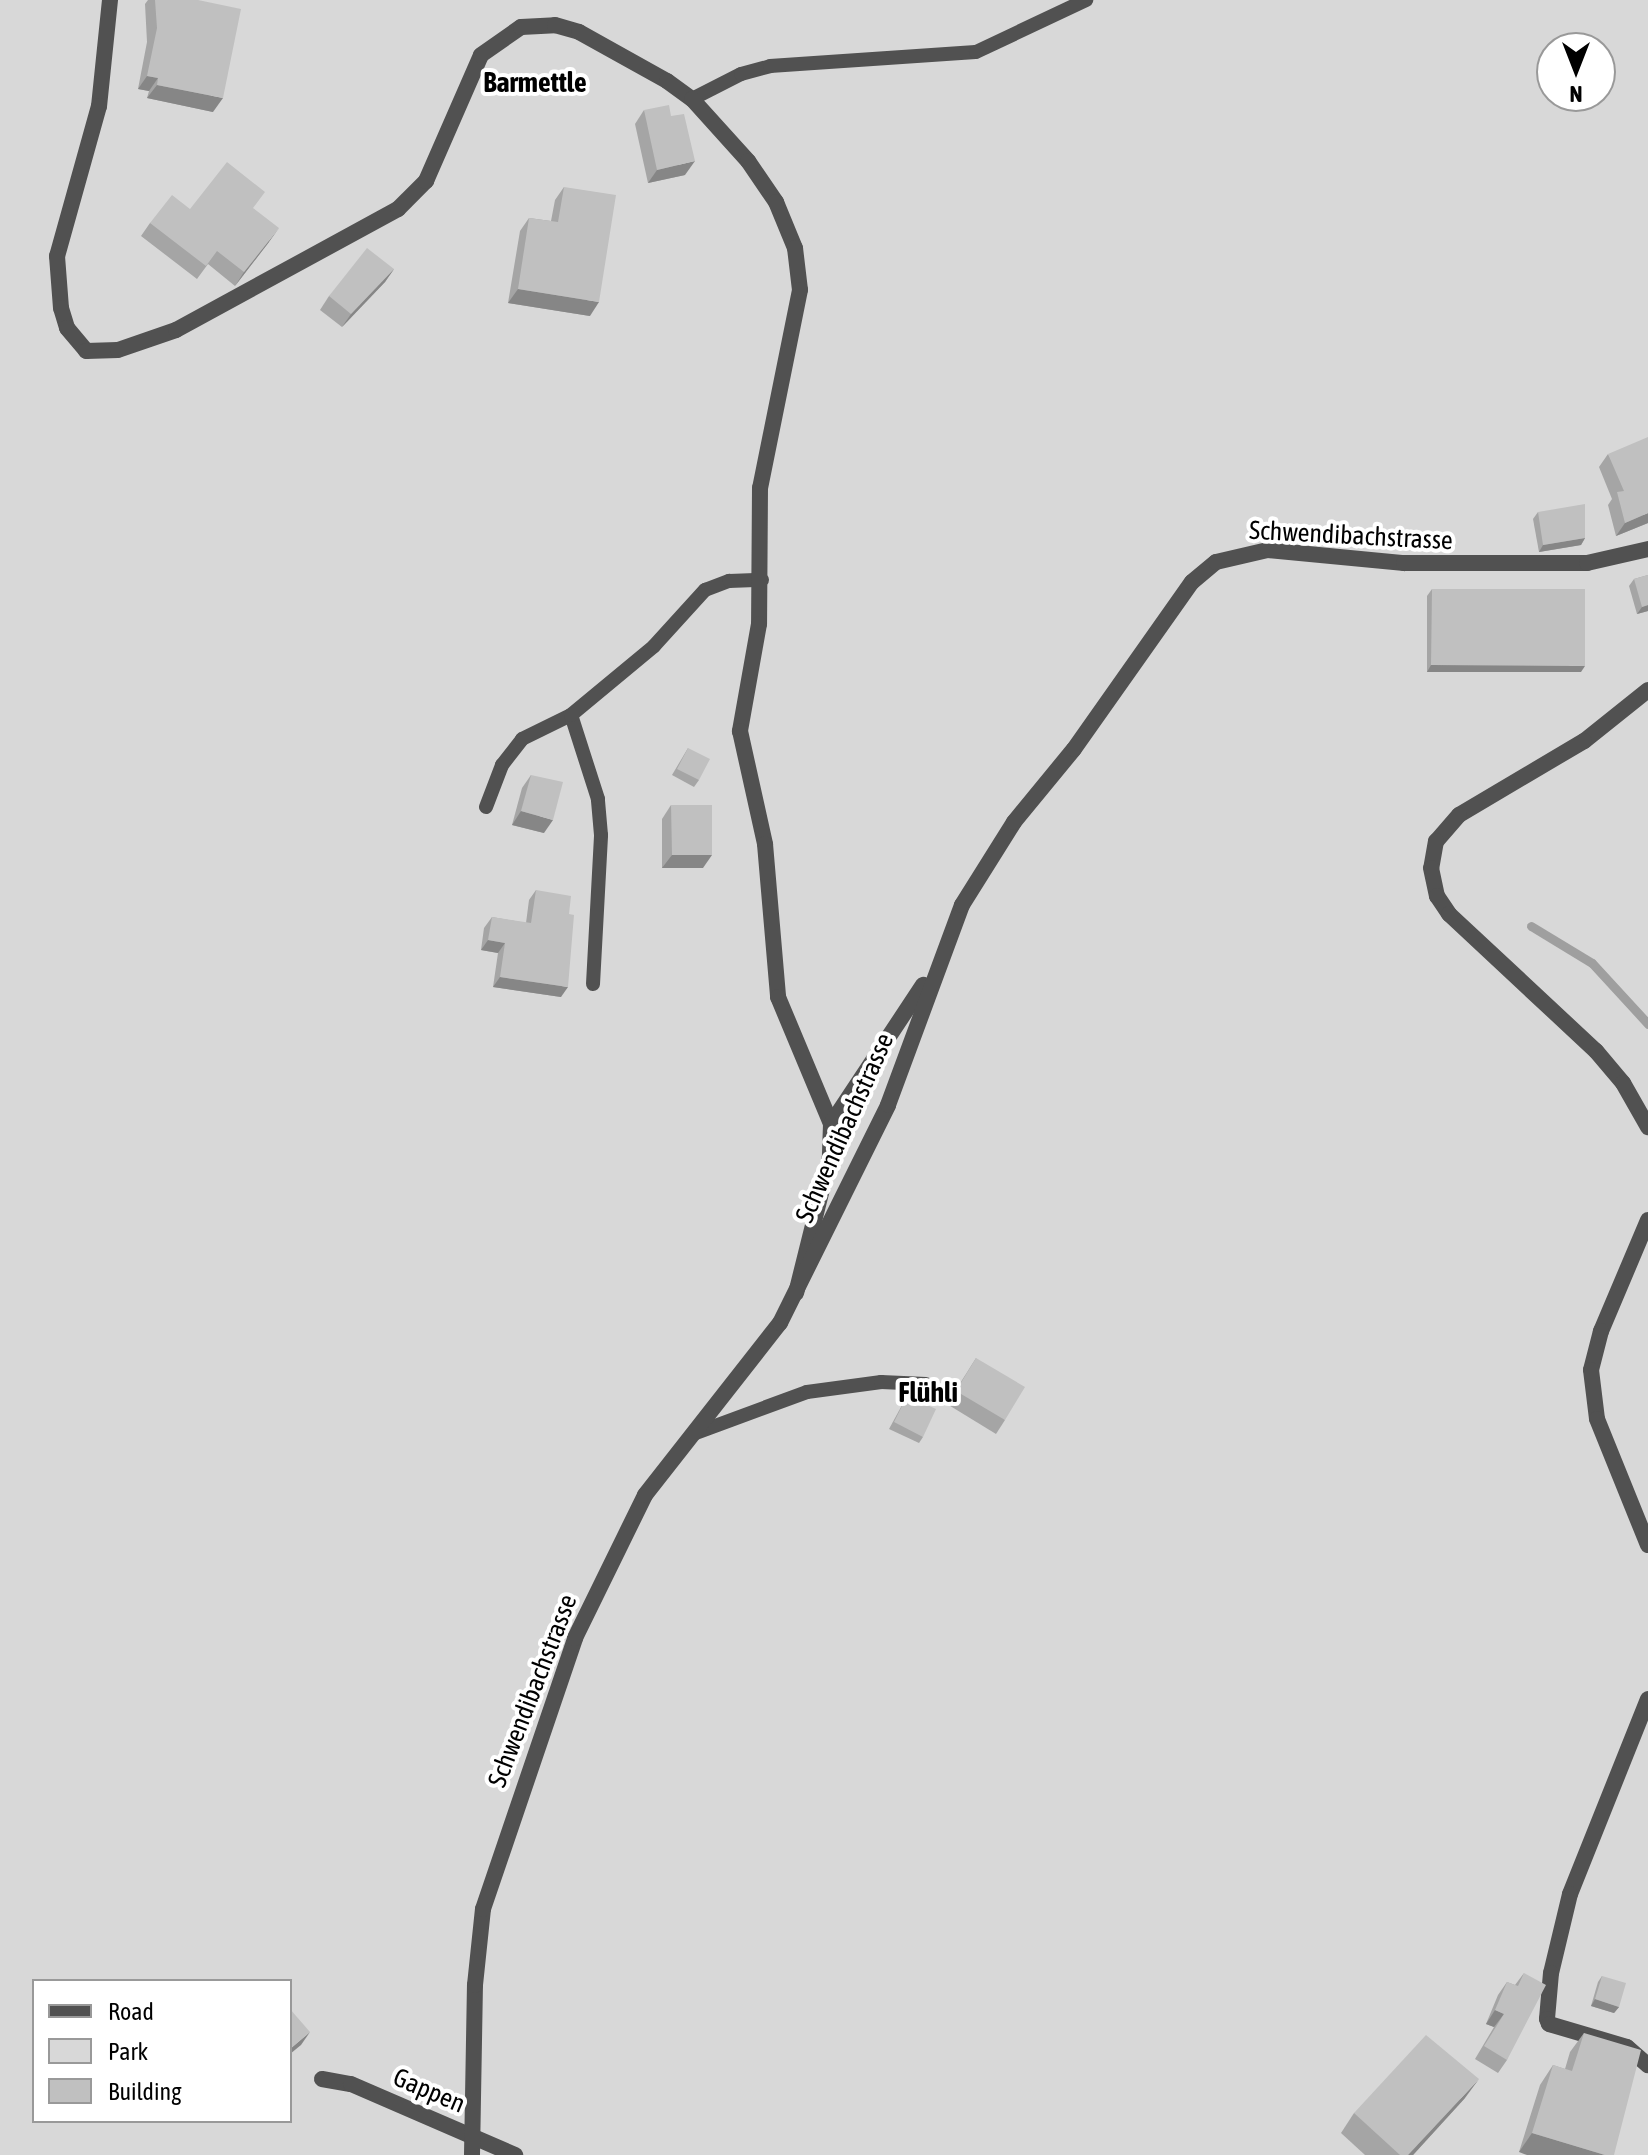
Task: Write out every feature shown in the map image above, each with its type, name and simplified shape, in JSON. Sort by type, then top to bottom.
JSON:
[{"type":"street","points":[[110,0],[99,106],[57,256],[61,308],[67,328],[86,351],[118,350],[176,330],[398,209],[426,181],[481,55],[521,27],[555,25],[579,32],[692,99],[762,181],[787,226],[799,268],[798,314],[775,399],[760,488],[762,580],[754,660],[741,715],[741,746],[765,844],[778,997],[831,1124],[830,1157],[796,1293]]},
{"type":"street","name":"Schwendibachstrasse","points":[[472,2155],[475,1985],[491,1875],[575,1638],[645,1495],[766,1346],[796,1293],[888,1105],[936,965],[968,893],[1014,822],[1074,749],[1192,582],[1216,562],[1268,550],[1404,563],[1587,563],[1648,549]]},
{"type":"street","points":[[1648,690],[1584,741],[1459,815],[1436,841],[1431,868],[1437,896],[1449,914],[1596,1051],[1623,1083],[1648,1127]]},
{"type":"street","points":[[831,1124],[936,965]]},
{"type":"street","points":[[1648,1220],[1601,1331],[1591,1370],[1597,1419],[1648,1545]]},
{"type":"street","points":[[1648,1699],[1570,1894],[1551,1973],[1547,2019],[1549,2024],[1627,2047],[1648,2065]]},
{"type":"street","name":"Gappen","points":[[322,2079],[351,2084],[515,2155]]},
{"type":"lane","points":[[692,99],[741,74],[770,66],[976,52],[1086,0]]},
{"type":"lane","points":[[486,807],[502,765],[522,739],[571,715],[654,646],[705,590],[729,581],[762,580]]},
{"type":"lane","points":[[571,715],[599,811],[593,984]]},
{"type":"lane","points":[[696,1433],[807,1392],[881,1382],[926,1384]]},
{"type":"green space","points":[[0,0],[1648,0],[1648,2155],[0,2155]]},
{"type":"building","points":[[155,0],[198,0],[241,9],[223,98],[157,85],[158,78],[147,76],[157,28]]},
{"type":"building","points":[[669,105],[671,116],[684,114],[695,161],[657,170],[644,110]]},
{"type":"building","points":[[227,162],[265,192],[253,208],[279,228],[244,272],[217,251],[206,266],[150,223],[172,195],[190,209]]},
{"type":"building","points":[[564,187],[616,195],[599,302],[518,289],[529,218],[558,222]]},
{"type":"building","points":[[367,248],[394,269],[351,314],[329,296]]},
{"type":"building","points":[[1648,437],[1648,513],[1625,523],[1617,492],[1624,491],[1608,454]]},
{"type":"building","points":[[1585,504],[1585,538],[1543,545],[1538,512]]},
{"type":"building","points":[[1648,575],[1648,605],[1642,607],[1634,579]]},
{"type":"building","points":[[1432,589],[1585,589],[1585,666],[1431,665]]},
{"type":"building","points":[[688,748],[710,759],[699,780],[677,769]]},
{"type":"building","points":[[531,775],[563,782],[553,820],[521,811]]},
{"type":"building","points":[[671,805],[712,805],[712,855],[672,855]]},
{"type":"building","points":[[536,890],[571,896],[569,914],[574,915],[568,987],[500,977],[505,943],[488,940],[492,917],[531,923]]},
{"type":"building","points":[[976,1358],[1025,1387],[1005,1420],[956,1391]]},
{"type":"building","points":[[907,1396],[936,1409],[923,1437],[894,1422]]},
{"type":"building","points":[[1524,1973],[1546,1985],[1507,2060],[1484,2046],[1504,2014],[1495,2010],[1507,1982],[1518,1986]]},
{"type":"building","points":[[1602,1976],[1626,1983],[1619,2007],[1595,1999]]},
{"type":"building","points":[[292,2011],[310,2032],[292,2047]]},
{"type":"building","points":[[1584,2033],[1641,2050],[1614,2155],[1532,2133],[1553,2065],[1572,2071]]},
{"type":"building","points":[[1426,2035],[1479,2079],[1408,2155],[1400,2155],[1354,2113]]},
{"type":"waterway","points":[[1531,926],[1592,963],[1648,1024]]},
{"type":"district","name":"Barmettle","points":[[535,82]]},
{"type":"district","name":"Flühli","points":[[928,1392]]}]
